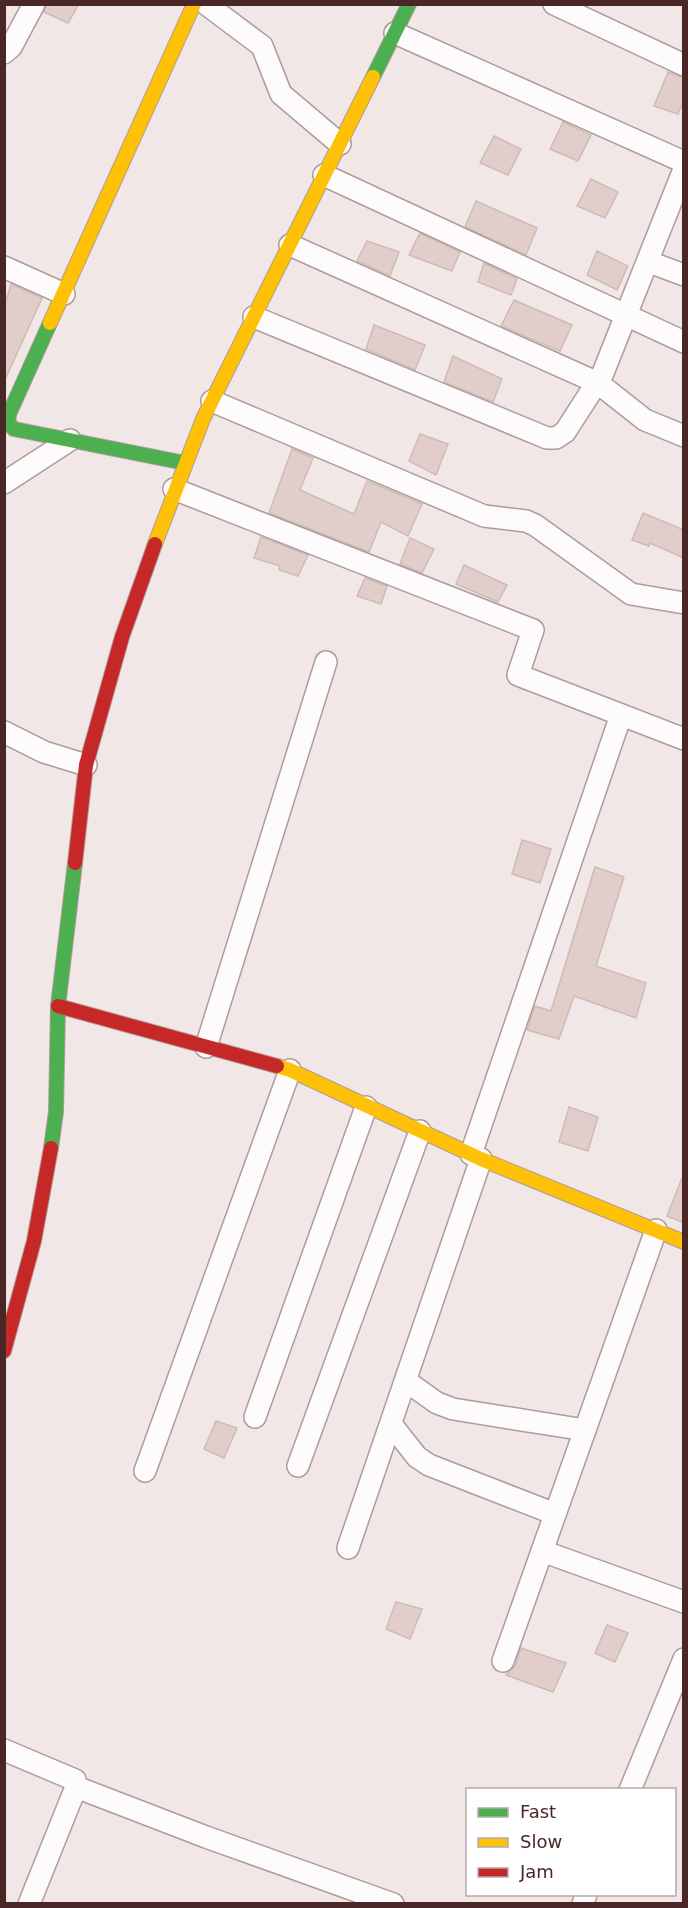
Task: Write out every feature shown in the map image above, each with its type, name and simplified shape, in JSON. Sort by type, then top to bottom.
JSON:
[{"type":"street","points":[[4,53],[11,47],[34,4]]},
{"type":"street","points":[[184,463],[14,429],[8,423],[9,414],[194,4]]},
{"type":"street","points":[[206,4],[262,46],[281,94],[340,144]]},
{"type":"street","points":[[4,1351],[34,1242],[48,1173],[56,1112],[58,1006],[86,765],[122,637],[174,489],[212,401],[409,4]]},
{"type":"street","points":[[554,4],[684,65]]},
{"type":"street","points":[[395,33],[684,162]]},
{"type":"street","points":[[254,317],[547,438],[556,438],[565,432],[598,383],[680,191],[684,169]]},
{"type":"street","points":[[324,175],[684,342]]},
{"type":"street","points":[[290,245],[598,383],[645,420],[684,436]]},
{"type":"street","points":[[649,262],[684,275]]},
{"type":"street","points":[[4,267],[64,294]]},
{"type":"street","points":[[212,401],[484,516],[526,521],[631,594],[684,603]]},
{"type":"street","points":[[4,483],[70,440]]},
{"type":"street","points":[[174,489],[533,630],[518,675],[684,739]]},
{"type":"street","points":[[206,1047],[326,662]]},
{"type":"street","points":[[348,1548],[391,1424],[476,1156],[621,715]]},
{"type":"street","points":[[4,732],[44,752],[86,765]]},
{"type":"street","points":[[58,1006],[290,1070],[476,1156],[684,1242]]},
{"type":"street","points":[[145,1471],[290,1070]]},
{"type":"street","points":[[255,1417],[366,1107]]},
{"type":"street","points":[[298,1466],[420,1131]]},
{"type":"street","points":[[503,1661],[656,1230]]},
{"type":"street","points":[[405,1381],[437,1403],[453,1409],[585,1430]]},
{"type":"street","points":[[391,1424],[417,1457],[429,1465],[555,1514]]},
{"type":"street","points":[[542,1551],[684,1602]]},
{"type":"street","points":[[631,1788],[684,1659]]},
{"type":"street","points":[[4,1750],[75,1780],[76,1787],[28,1904]]},
{"type":"street","points":[[76,1787],[206,1837],[393,1904]]},
{"type":"building","points":[[47,4],[79,4],[68,23],[44,12]]},
{"type":"building","points":[[668,72],[684,78],[684,100],[678,114],[654,106]]},
{"type":"building","points":[[563,122],[591,135],[578,161],[550,149]]},
{"type":"building","points":[[494,136],[521,149],[508,175],[480,163]]},
{"type":"building","points":[[591,179],[618,192],[605,218],[577,206]]},
{"type":"building","points":[[476,201],[537,228],[526,255],[465,227]]},
{"type":"building","points":[[420,233],[460,252],[452,271],[409,255]]},
{"type":"building","points":[[367,241],[399,252],[390,276],[357,261]]},
{"type":"building","points":[[597,251],[628,266],[617,290],[587,275]]},
{"type":"building","points":[[484,263],[517,279],[511,295],[478,282]]},
{"type":"building","points":[[11,284],[42,298],[4,382],[4,308]]},
{"type":"building","points":[[514,300],[572,325],[560,351],[501,326]]},
{"type":"building","points":[[374,325],[425,345],[415,370],[366,349]]},
{"type":"building","points":[[453,356],[502,379],[493,402],[444,382]]},
{"type":"building","points":[[420,434],[448,444],[436,475],[409,461]]},
{"type":"building","points":[[292,449],[313,458],[300,490],[354,514],[367,481],[422,504],[408,536],[381,522],[369,552],[269,513]]},
{"type":"building","points":[[643,513],[684,530],[684,558],[650,543],[649,546],[632,540]]},
{"type":"building","points":[[261,537],[308,555],[298,576],[279,570],[280,566],[254,558]]},
{"type":"building","points":[[410,538],[434,549],[422,573],[400,564]]},
{"type":"building","points":[[464,565],[507,585],[498,602],[456,584]]},
{"type":"building","points":[[365,578],[387,586],[381,604],[357,596]]},
{"type":"building","points":[[522,840],[551,849],[540,883],[512,874]]},
{"type":"building","points":[[595,867],[624,877],[596,966],[646,983],[636,1018],[574,996],[559,1039],[527,1030],[535,1006],[551,1011]]},
{"type":"building","points":[[569,1107],[598,1117],[588,1151],[559,1142]]},
{"type":"building","points":[[682,1178],[684,1178],[684,1223],[667,1216]]},
{"type":"building","points":[[216,1421],[237,1428],[224,1458],[204,1449]]},
{"type":"building","points":[[396,1602],[422,1609],[410,1639],[386,1629]]},
{"type":"building","points":[[607,1625],[628,1633],[615,1662],[595,1653]]},
{"type":"building","points":[[521,1648],[566,1663],[553,1692],[506,1675],[515,1666]]},
{"type":"traffic: fast","points":[[373,77],[409,4]]},
{"type":"traffic: fast","points":[[50,323],[9,414],[8,423],[14,429],[185,463]]},
{"type":"traffic: fast","points":[[51,1148],[56,1112],[58,1006],[75,863]]},
{"type":"traffic: slow","points":[[50,323],[194,4]]},
{"type":"traffic: slow","points":[[155,544],[203,419],[373,77]]},
{"type":"traffic: slow","points":[[277,1066],[481,1159],[684,1242]]},
{"type":"traffic: jam","points":[[75,863],[86,765],[122,637],[155,544]]},
{"type":"traffic: jam","points":[[58,1006],[277,1066]]},
{"type":"traffic: jam","points":[[4,1351],[34,1241],[51,1148]]}]
